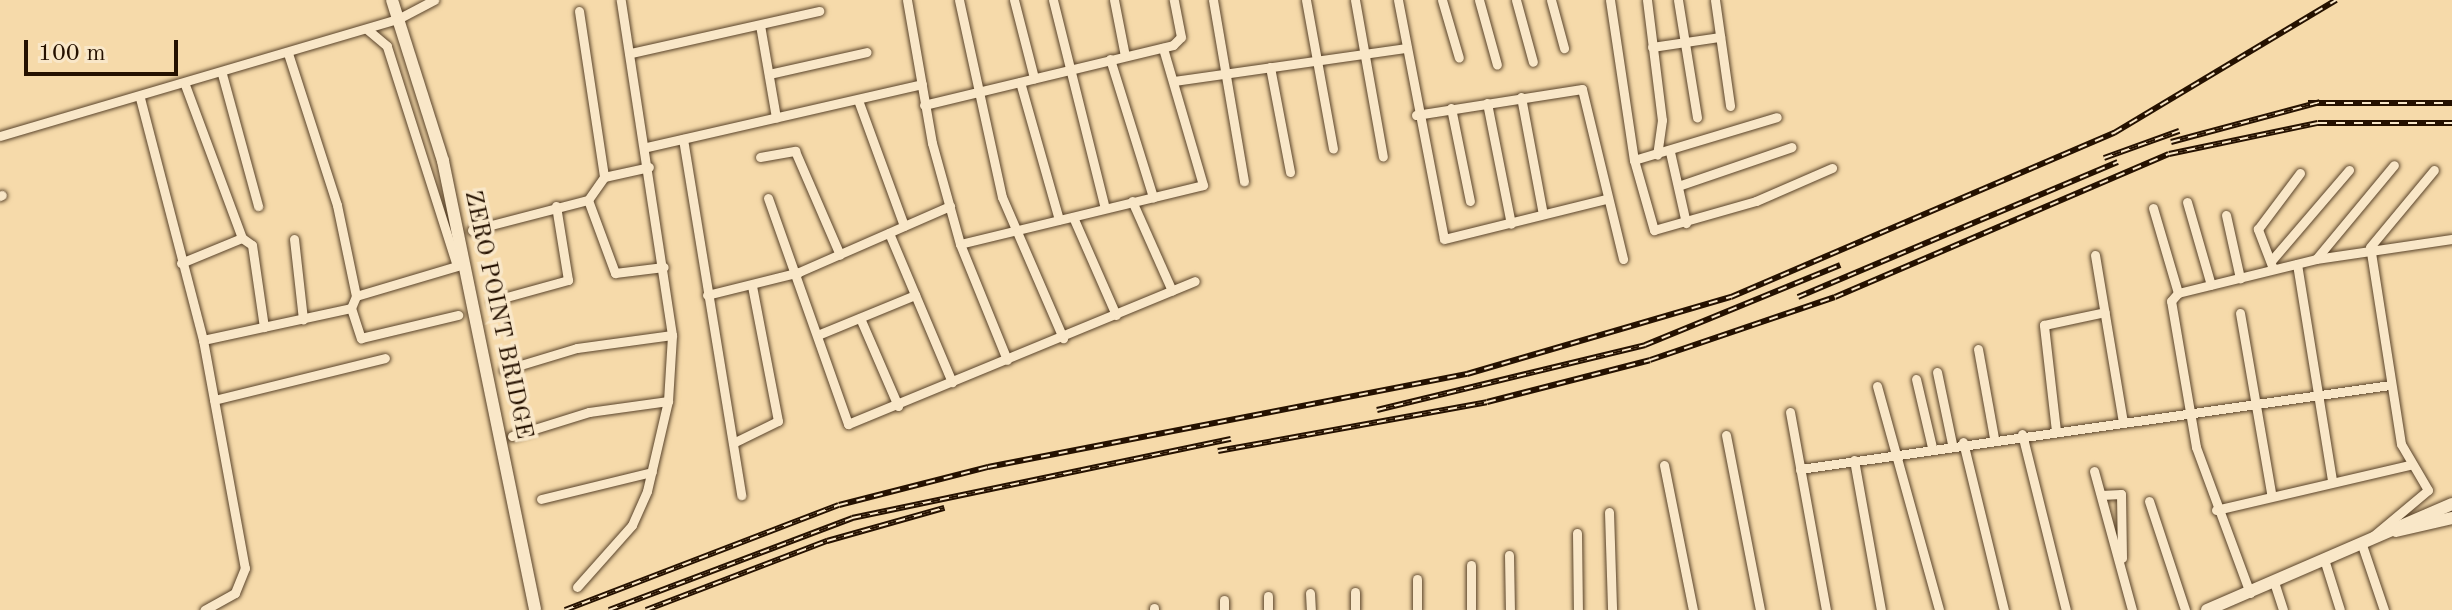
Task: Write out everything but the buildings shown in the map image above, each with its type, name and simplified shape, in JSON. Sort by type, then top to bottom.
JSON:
[{"type":"street","name":"ZERO POINT BRIDGE","points":[[392,0],[443,161],[535,610]]},
{"type":"street","points":[[0,136],[185,85],[367,29],[398,19],[434,0]]},
{"type":"street","points":[[577,587],[632,525],[652,472],[668,401],[672,335],[647,147],[621,0]]},
{"type":"street","points":[[907,0],[924,105],[960,244],[1007,360]]},
{"type":"street","points":[[959,0],[976,95],[1015,231],[1063,338]]},
{"type":"street","points":[[1014,0],[1034,78]]},
{"type":"street","points":[[1053,0],[1066,70],[1105,208]]},
{"type":"street","points":[[1114,0],[1125,56]]},
{"type":"street","points":[[924,105],[1163,48],[1181,37],[1174,0]]},
{"type":"street","points":[[1213,0],[1223,73],[1244,181]]},
{"type":"street","points":[[1306,0],[1333,149]]},
{"type":"street","points":[[1355,0],[1383,157]]},
{"type":"street","points":[[1398,0],[1416,115],[1444,239],[1606,199]]},
{"type":"street","points":[[1442,0],[1459,58]]},
{"type":"street","points":[[1479,0],[1497,65]]},
{"type":"street","points":[[1516,0],[1533,62]]},
{"type":"street","points":[[1551,0],[1564,48]]},
{"type":"street","points":[[1610,0],[1634,160],[1650,226],[1686,223],[1832,168]]},
{"type":"street","points":[[1647,0],[1662,120],[1657,155]]},
{"type":"street","points":[[1678,0],[1697,117]]},
{"type":"street","points":[[1715,0],[1730,106]]},
{"type":"street","points":[[579,11],[604,177]]},
{"type":"street","points":[[631,53],[819,11]]},
{"type":"street","points":[[760,25],[776,118]]},
{"type":"street","points":[[356,296],[457,266],[387,46],[367,29]]},
{"type":"street","points":[[1652,47],[1720,37]]},
{"type":"street","points":[[960,244],[1203,185],[1163,48]]},
{"type":"street","points":[[1174,81],[1407,48]]},
{"type":"street","points":[[769,74],[867,52]]},
{"type":"street","points":[[288,53],[337,205],[356,296],[351,308],[361,338],[458,315]]},
{"type":"street","points":[[1110,59],[1153,197]]},
{"type":"street","points":[[1270,67],[1290,172]]},
{"type":"street","points":[[222,74],[258,206]]},
{"type":"street","points":[[1020,82],[1059,220]]},
{"type":"street","points":[[647,147],[922,84]]},
{"type":"street","points":[[185,85],[242,238],[252,245],[264,327]]},
{"type":"street","points":[[1416,115],[1521,97],[1585,93],[1606,199],[1623,259]]},
{"type":"street","points":[[1521,97],[1543,214]]},
{"type":"street","points":[[140,98],[203,340],[245,568],[235,593],[204,610]]},
{"type":"street","points":[[858,100],[904,226]]},
{"type":"street","points":[[1487,103],[1511,224]]},
{"type":"street","points":[[1451,108],[1470,201]]},
{"type":"street","points":[[1634,160],[1670,152],[1777,117]]},
{"type":"street","points":[[683,139],[741,495]]},
{"type":"street","points":[[1678,186],[1792,147]]},
{"type":"street","points":[[760,157],[795,151],[840,255]]},
{"type":"street","points":[[1670,152],[1686,223]]},
{"type":"street","points":[[2316,259],[2394,165]]},
{"type":"street","points":[[472,230],[588,200],[604,177],[649,167]]},
{"type":"street","points":[[2272,265],[2349,170]]},
{"type":"street","points":[[2366,540],[2427,495],[2410,465],[2390,385],[2370,247],[2434,170]]},
{"type":"street","points":[[2272,265],[2258,229],[2300,173]]},
{"type":"street","points":[[768,198],[799,272],[848,424],[898,406],[1195,281]]},
{"type":"street","points":[[588,200],[615,273],[664,267]]},
{"type":"street","points":[[1132,201],[1172,291]]},
{"type":"street","points":[[2187,202],[2211,285]]},
{"type":"street","points":[[492,301],[568,280],[556,206]]},
{"type":"street","points":[[707,295],[799,272],[950,206]]},
{"type":"street","points":[[2153,208],[2178,293],[2170,312],[2190,414],[2216,510],[2250,593]]},
{"type":"street","points":[[2226,215],[2240,278]]},
{"type":"street","points":[[1073,217],[1116,315]]},
{"type":"street","points":[[889,233],[952,382]]},
{"type":"street","points":[[181,263],[242,238]]},
{"type":"street","points":[[294,239],[303,319]]},
{"type":"street","points":[[2178,293],[2240,278],[2272,265],[2297,264],[2370,247],[2452,239]]},
{"type":"street","points":[[2095,255],[2123,423]]},
{"type":"street","points":[[2297,264],[2323,394],[2332,479]]},
{"type":"street","points":[[733,443],[778,421],[752,286]]},
{"type":"street","points":[[820,334],[915,295]]},
{"type":"street","points":[[203,340],[351,308]]},
{"type":"street","points":[[2056,431],[2044,325],[2105,312]]},
{"type":"street","points":[[2240,313],[2271,493]]},
{"type":"street","points":[[860,318],[898,406]]},
{"type":"street","points":[[504,370],[577,348],[672,335]]},
{"type":"street","points":[[1978,349],[1994,438]]},
{"type":"street","points":[[214,400],[385,358]]},
{"type":"street","points":[[1937,372],[1952,444]]},
{"type":"street","points":[[1916,379],[1932,447]]},
{"type":"street","points":[[1800,469],[1963,442],[2390,385]]},
{"type":"street","points":[[1877,386],[1893,454],[1939,610]]},
{"type":"street","points":[[512,436],[589,412],[668,401]]},
{"type":"street","points":[[1790,412],[1826,610]]},
{"type":"street","points":[[2022,434],[2066,610]]},
{"type":"street","points":[[1726,435],[1760,610]]},
{"type":"street","points":[[1963,442],[2004,610]]},
{"type":"street","points":[[1854,460],[1881,610]]},
{"type":"street","points":[[1664,465],[1693,610]]},
{"type":"street","points":[[2216,510],[2271,493],[2410,465]]},
{"type":"street","points":[[2094,471],[2132,610]]},
{"type":"street","points":[[541,499],[652,472]]},
{"type":"street","points":[[2101,495],[2121,494],[2122,569]]},
{"type":"street","points":[[2149,501],[2185,610]]},
{"type":"street","points":[[2214,609],[2452,504]]},
{"type":"street","points":[[1609,512],[1612,610]]},
{"type":"street","points":[[2389,531],[2452,518]]},
{"type":"street","points":[[1577,533],[1578,610]]},
{"type":"street","points":[[2366,540],[2384,610]]},
{"type":"street","points":[[1509,555],[1510,610]]},
{"type":"street","points":[[2324,559],[2340,610]]},
{"type":"street","points":[[1471,565],[1471,610]]},
{"type":"street","points":[[1417,579],[1417,610]]},
{"type":"street","points":[[2274,582],[2283,610]]},
{"type":"street","points":[[1355,592],[1355,610]]},
{"type":"street","points":[[1310,593],[1311,610]]},
{"type":"street","points":[[1268,596],[1268,610]]},
{"type":"railway","points":[[565,610],[839,505],[988,467],[1467,374],[1731,297],[2114,133],[2336,0]]},
{"type":"railway","points":[[2171,142],[2320,102]]},
{"type":"railway","points":[[2308,103],[2452,103]]},
{"type":"railway","points":[[1218,451],[1487,402],[1650,360],[1835,297],[2169,154],[2318,123],[2452,123]]},
{"type":"railway","points":[[2104,158],[2179,131]]},
{"type":"railway","points":[[1798,297],[2118,162]]},
{"type":"railway","points":[[1377,410],[1645,345],[1840,265]]},
{"type":"railway","points":[[609,610],[852,518],[1231,439]]},
{"type":"railway","points":[[646,610],[827,541],[944,508]]}]
